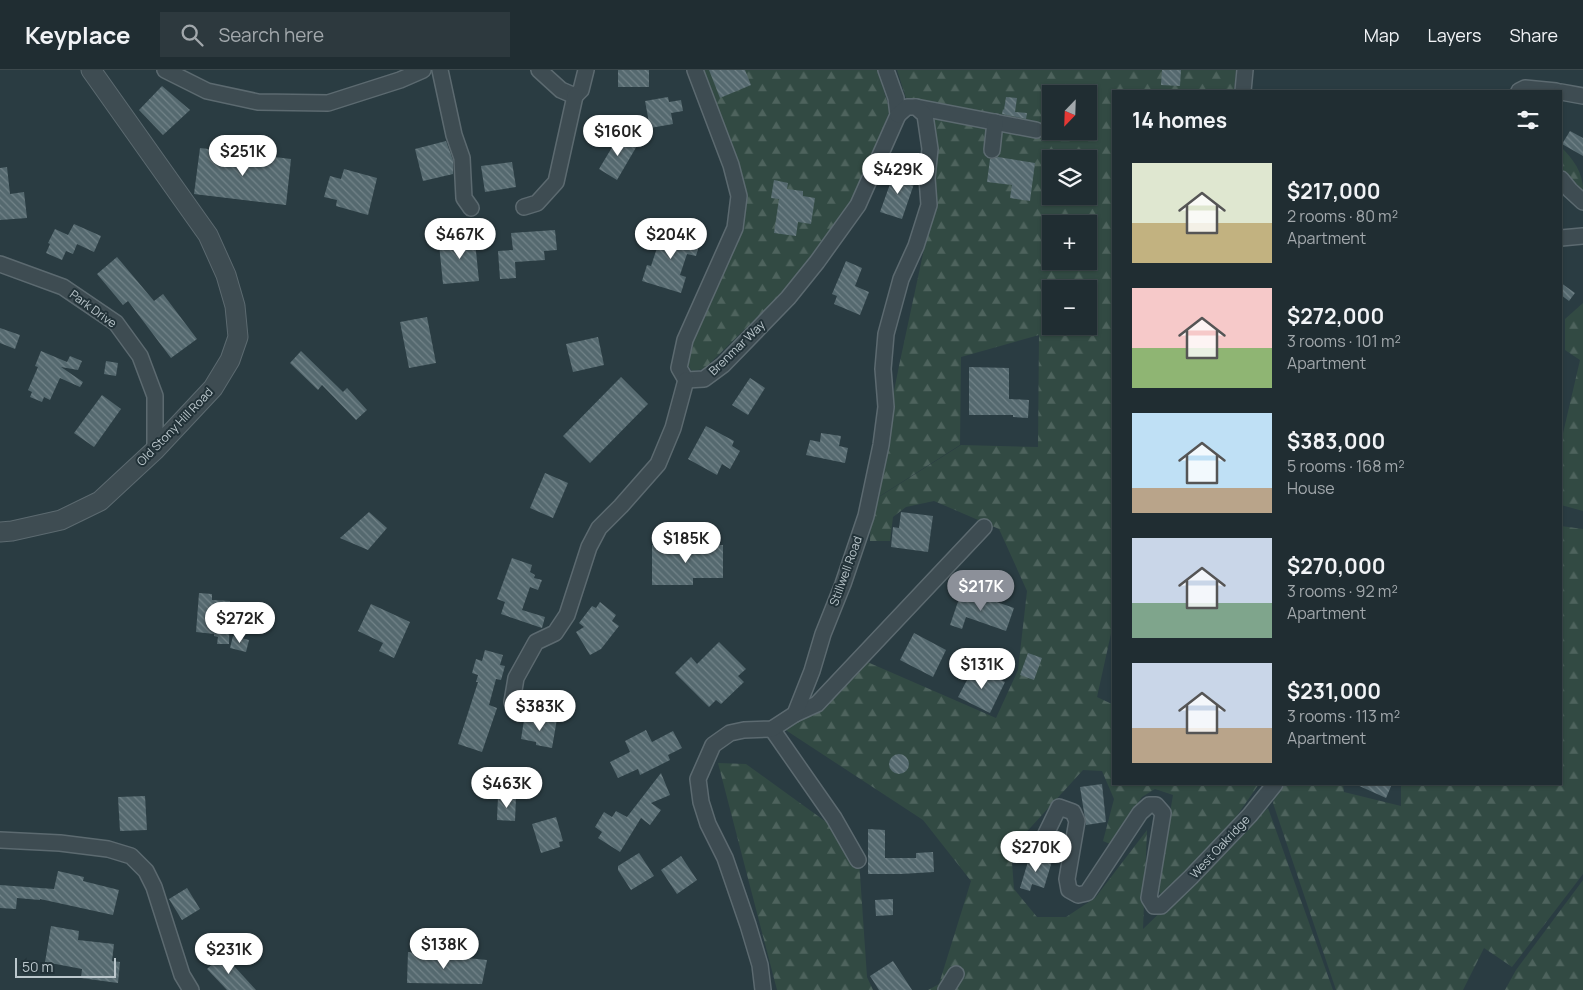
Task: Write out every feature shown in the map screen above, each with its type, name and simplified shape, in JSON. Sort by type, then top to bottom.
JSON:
[{"type":"street","name":"Old Stony Hill Road","points":[[0,532],[61,520],[100,500],[155,450],[213,388],[230,360],[238,337],[236,306],[226,275],[208,236],[91,70]]},
{"type":"street","points":[[165,70],[207,91],[258,102],[328,104],[400,80],[423,70]]},
{"type":"street","points":[[440,70],[454,135],[462,158],[464,198],[472,208]]},
{"type":"street","points":[[539,70],[561,90],[575,96]]},
{"type":"street","points":[[524,207],[537,203],[556,182],[575,96],[581,90],[586,70]]},
{"type":"street","points":[[512,702],[516,678],[536,642],[555,633],[567,615],[588,547],[599,528],[658,464],[673,428],[686,380],[679,368],[685,340],[735,228],[739,196],[730,165],[695,70]]},
{"type":"street","points":[[886,70],[896,98],[898,114]]},
{"type":"street","points":[[1243,90],[1245,70]]},
{"type":"street","points":[[1521,90],[1525,88],[1546,90]]},
{"type":"street","points":[[1562,92],[1583,96]]},
{"type":"street","points":[[898,114],[907,107],[916,107],[1036,130]]},
{"type":"street","name":"Stillwell Road","points":[[795,714],[866,516],[881,446],[886,407],[883,369],[886,334],[901,279],[916,246],[929,205],[927,178],[930,149],[925,116],[916,107]]},
{"type":"street","name":"Brenmar Way","points":[[686,380],[704,379],[723,365],[788,298],[858,205],[898,114]]},
{"type":"street","points":[[992,150],[994,122]]},
{"type":"street","points":[[1562,181],[1583,202]]},
{"type":"street","points":[[1562,238],[1583,236]]},
{"type":"street","name":"Park Drive","points":[[0,264],[63,287],[116,323],[140,356],[154,396],[155,450]]},
{"type":"street","points":[[763,990],[760,965],[748,925],[725,858],[708,824],[701,802],[698,779],[713,744],[730,733],[744,730],[772,729],[795,714],[818,704],[984,527]]},
{"type":"street","points":[[772,729],[834,818],[858,860]]},
{"type":"street","name":"West Oakridge","points":[[1040,844],[1059,807],[1072,812],[1077,821],[1067,879],[1069,890],[1078,895],[1087,893],[1140,813],[1149,805],[1156,805],[1162,813],[1149,898],[1154,906],[1161,906],[1250,815],[1274,785]]},
{"type":"street","points":[[0,840],[60,843],[108,849],[131,856],[146,871],[154,887],[182,975],[191,990]]},
{"type":"street","points":[[946,990],[956,974]]},
{"type":"green space","points":[[698,70],[877,70],[890,110],[853,200],[784,291],[704,369],[692,371],[687,364],[690,343],[741,235],[744,197]]},
{"type":"green space","points":[[897,70],[1236,70],[1234,90],[1112,90],[1112,629],[1097,697],[1112,704],[1112,785],[1258,785],[1220,840],[1163,897],[1157,889],[1173,795],[1155,789],[1142,797],[1110,844],[1103,841],[1114,799],[1102,771],[1083,770],[1011,849],[1014,889],[1037,917],[1066,917],[1095,898],[1147,830],[1143,929],[1268,808],[1333,990],[928,990],[939,984],[971,881],[923,820],[784,729],[865,661],[996,718],[1018,670],[1027,591],[999,529],[934,501],[906,507],[893,517],[890,541],[870,541],[871,502],[961,445],[1038,447],[1039,335],[961,357],[960,445],[872,501],[933,207],[928,105],[906,98]]},
{"type":"green space","points":[[1562,148],[1576,166],[1583,183],[1583,190],[1570,180],[1562,169]]},
{"type":"green space","points":[[1583,303],[1583,511],[1562,505],[1562,438],[1580,360],[1565,350],[1565,319]]},
{"type":"green space","points":[[1562,526],[1583,529],[1583,874],[1512,967],[1484,948],[1463,990],[1336,990],[1273,803],[1279,785],[1343,785],[1344,792],[1401,806],[1401,785],[1562,785]]},
{"type":"green space","points":[[718,763],[746,764],[858,845],[867,977],[873,990],[777,990]]},
{"type":"green space","points":[[1583,880],[1583,990],[1505,990],[1516,970]]},
{"type":"building","points":[[618,70],[649,70],[649,87],[618,87]]},
{"type":"building","points":[[709,70],[745,70],[751,85],[720,98]]},
{"type":"building","points":[[1162,70],[1181,70],[1180,86],[1161,85]]},
{"type":"building","points":[[162,86],[190,110],[163,135],[139,110]]},
{"type":"building","points":[[668,97],[669,102],[681,100],[683,111],[671,113],[673,124],[650,128],[645,101]]},
{"type":"building","points":[[1006,97],[1017,98],[1015,112],[1027,113],[1026,119],[1002,114]]},
{"type":"building","points":[[1570,131],[1583,138],[1583,156],[1562,144]]},
{"type":"building","points":[[620,134],[638,144],[617,180],[599,169]]},
{"type":"building","points":[[446,141],[453,160],[453,174],[423,181],[415,149]]},
{"type":"building","points":[[200,148],[291,159],[286,205],[194,194]]},
{"type":"building","points":[[998,157],[1035,163],[1030,201],[1010,198],[1012,185],[987,182],[990,159]]},
{"type":"building","points":[[512,162],[516,187],[485,192],[481,166]]},
{"type":"building","points":[[7,167],[10,194],[24,192],[27,218],[0,220],[0,168]]},
{"type":"building","points":[[344,169],[377,178],[368,215],[336,206],[337,200],[324,197],[330,176],[341,179]]},
{"type":"building","points":[[895,170],[916,178],[902,219],[880,212]]},
{"type":"building","points":[[774,180],[788,183],[787,189],[803,191],[803,196],[815,198],[811,224],[798,222],[796,236],[774,233],[779,199],[771,198]]},
{"type":"building","points":[[74,224],[101,236],[94,252],[77,244],[73,254],[66,251],[62,260],[46,253],[50,244],[48,243],[55,229],[68,235]]},
{"type":"building","points":[[664,227],[701,239],[696,256],[687,254],[680,275],[686,277],[681,293],[642,281],[647,265],[651,266]]},
{"type":"building","points":[[555,230],[557,250],[544,251],[545,260],[515,262],[516,278],[500,279],[498,251],[513,250],[511,233]]},
{"type":"building","points":[[474,231],[479,281],[443,284],[439,244],[458,243],[457,232]]},
{"type":"building","points":[[117,257],[154,301],[163,294],[197,339],[171,358],[128,301],[123,305],[97,274]]},
{"type":"building","points":[[846,261],[862,268],[855,286],[869,292],[860,315],[834,304],[837,296],[832,294]]},
{"type":"building","points":[[1562,284],[1575,293],[1569,301],[1562,296]]},
{"type":"building","points":[[427,317],[436,363],[409,368],[400,322]]},
{"type":"building","points":[[0,328],[20,335],[15,349],[0,343]]},
{"type":"building","points":[[598,337],[604,365],[573,372],[566,344]]},
{"type":"building","points":[[41,351],[67,362],[70,356],[82,361],[78,370],[61,367],[83,382],[80,387],[60,378],[50,400],[44,397],[42,402],[30,397],[32,392],[28,390],[38,367],[35,366]]},
{"type":"building","points":[[301,351],[343,392],[347,388],[367,410],[356,420],[322,385],[318,390],[290,363]]},
{"type":"building","points":[[106,361],[118,363],[116,376],[104,374]]},
{"type":"building","points":[[969,367],[1009,368],[1009,399],[1029,400],[1028,418],[1013,417],[1013,415],[969,415]]},
{"type":"building","points":[[621,377],[648,404],[590,463],[563,436]]},
{"type":"building","points":[[750,378],[765,388],[748,415],[732,405]]},
{"type":"building","points":[[102,395],[121,409],[94,447],[74,433]]},
{"type":"building","points":[[706,426],[734,441],[732,446],[740,451],[730,469],[722,464],[717,475],[688,459]]},
{"type":"building","points":[[821,433],[841,436],[839,446],[848,448],[845,463],[806,455],[810,440],[820,442]]},
{"type":"building","points":[[545,473],[568,483],[553,518],[530,508]]},
{"type":"building","points":[[369,512],[387,528],[368,550],[340,538]]},
{"type":"building","points":[[901,512],[933,516],[928,552],[891,547],[893,527],[899,528]]},
{"type":"building","points":[[652,545],[723,545],[723,578],[693,578],[693,585],[652,585]]},
{"type":"building","points":[[512,558],[532,565],[530,572],[535,575],[534,578],[542,580],[538,590],[530,587],[522,610],[545,617],[542,628],[501,614],[505,602],[497,599]]},
{"type":"building","points":[[962,590],[1014,608],[1006,631],[966,617],[962,629],[950,625]]},
{"type":"building","points":[[199,593],[212,594],[212,600],[230,601],[229,644],[217,644],[218,637],[214,636],[214,634],[196,632]]},
{"type":"building","points":[[600,602],[616,615],[612,621],[619,626],[601,649],[590,655],[576,632],[584,627],[579,623],[592,606],[596,608]]},
{"type":"building","points":[[371,604],[410,622],[394,658],[379,651],[383,643],[358,631]]},
{"type":"building","points":[[914,633],[946,650],[933,677],[900,660]]},
{"type":"building","points":[[233,636],[249,640],[246,652],[230,648]]},
{"type":"building","points":[[719,642],[746,669],[738,676],[744,682],[721,704],[716,700],[709,707],[675,673],[691,657],[697,664]]},
{"type":"building","points":[[485,650],[503,655],[500,665],[505,666],[501,680],[496,679],[489,705],[497,708],[482,752],[458,744],[478,682],[476,682],[478,675],[472,673],[476,659],[482,661]]},
{"type":"building","points":[[1028,653],[1042,658],[1034,680],[1020,675]]},
{"type":"building","points":[[974,667],[1005,682],[990,713],[958,697]]},
{"type":"building","points":[[541,716],[557,719],[552,748],[536,745],[536,742],[521,739],[524,720],[540,722]]},
{"type":"building","points":[[646,730],[652,742],[673,731],[682,748],[668,755],[670,760],[640,775],[638,769],[618,778],[610,762],[630,752],[625,741]]},
{"type":"building","points":[[895,754],[903,754],[909,760],[909,768],[903,774],[895,774],[889,768],[889,760]]},
{"type":"building","points":[[661,773],[670,795],[651,803],[661,810],[650,825],[641,818],[620,852],[598,838],[602,832],[595,827],[604,812],[612,817],[616,811],[627,817]]},
{"type":"building","points":[[1102,784],[1106,822],[1086,825],[1080,787]]},
{"type":"building","points":[[1357,785],[1392,785],[1386,798]]},
{"type":"building","points":[[145,796],[147,830],[120,831],[118,797]]},
{"type":"building","points":[[498,796],[516,797],[515,821],[497,820]]},
{"type":"building","points":[[556,817],[563,841],[559,842],[560,847],[541,853],[532,824]]},
{"type":"building","points":[[868,829],[885,830],[885,858],[916,858],[916,853],[933,852],[934,872],[868,874]]},
{"type":"building","points":[[639,853],[654,876],[631,890],[618,870],[618,866]]},
{"type":"building","points":[[1030,855],[1052,861],[1044,888],[1032,884],[1030,891],[1020,888]]},
{"type":"building","points":[[681,856],[697,880],[677,894],[661,870]]},
{"type":"building","points":[[58,871],[84,877],[83,881],[119,890],[113,915],[40,899],[17,898],[16,909],[0,908],[0,885],[54,889]]},
{"type":"building","points":[[187,888],[200,909],[182,920],[169,899]]},
{"type":"building","points":[[893,899],[893,915],[876,916],[875,900]]},
{"type":"building","points":[[51,926],[79,931],[78,940],[114,944],[112,961],[120,962],[118,983],[81,978],[82,969],[45,962]]},
{"type":"building","points":[[408,952],[487,960],[482,984],[407,983]]},
{"type":"building","points":[[223,954],[256,990],[227,990],[207,969]]},
{"type":"building","points":[[893,961],[912,990],[879,990],[870,976]]}]
